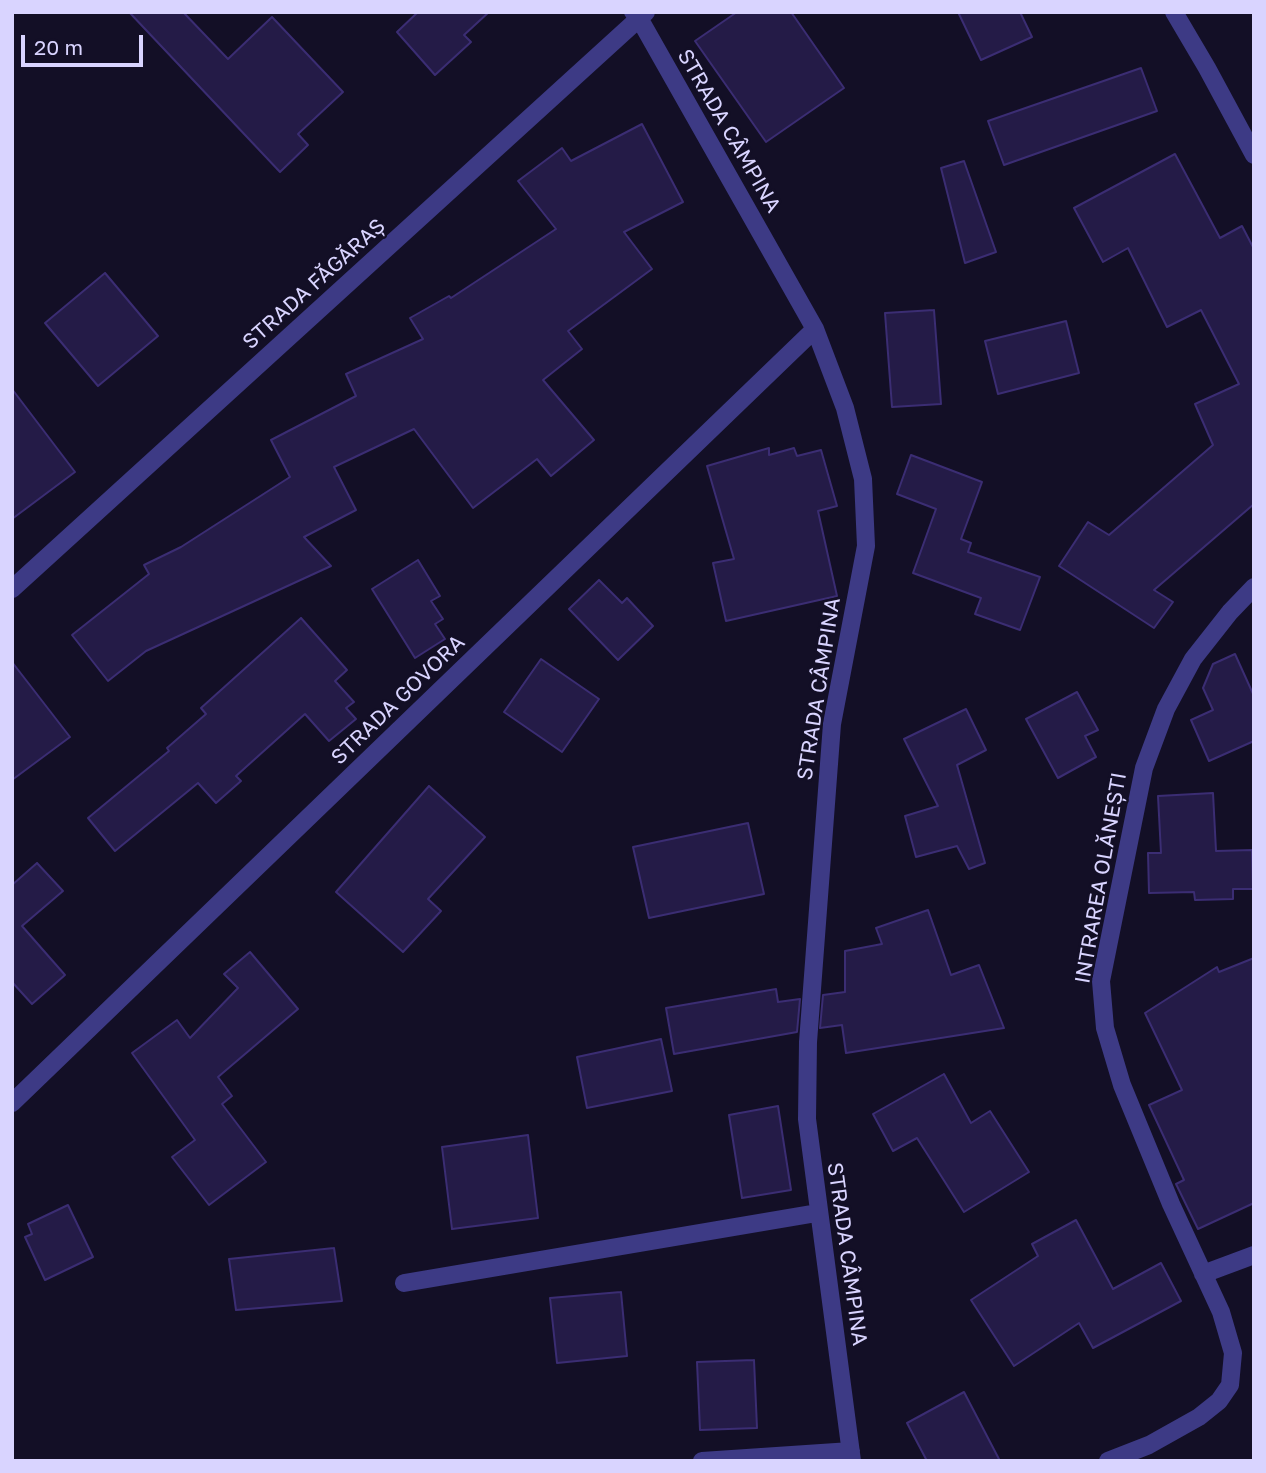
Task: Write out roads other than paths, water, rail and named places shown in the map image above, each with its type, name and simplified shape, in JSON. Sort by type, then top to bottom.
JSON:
[{"type":"street","points":[[1174,12],[1254,155]]},
{"type":"street","name":"STRADA CÂMPINA","points":[[639,14],[815,329],[845,408],[863,479],[866,546],[832,724],[817,898],[808,1042],[807,1119],[817,1213],[852,1456]]},
{"type":"street","name":"STRADA FĂGĂRAȘ","points":[[12,589],[639,14]]},
{"type":"street","name":"STRADA GOVORA","points":[[12,1104],[815,329]]},
{"type":"street","name":"INTRAREA OLĂNEȘTI","points":[[1108,1461],[1149,1445],[1199,1417],[1219,1401],[1230,1385],[1233,1353],[1221,1312],[1171,1203],[1122,1084],[1105,1028],[1101,981],[1144,768],[1167,709],[1193,659],[1230,612],[1254,587]]},
{"type":"street","points":[[404,1283],[817,1213]]},
{"type":"street","points":[[1203,1274],[1254,1255]]},
{"type":"street","points":[[702,1461],[852,1456]]}]
